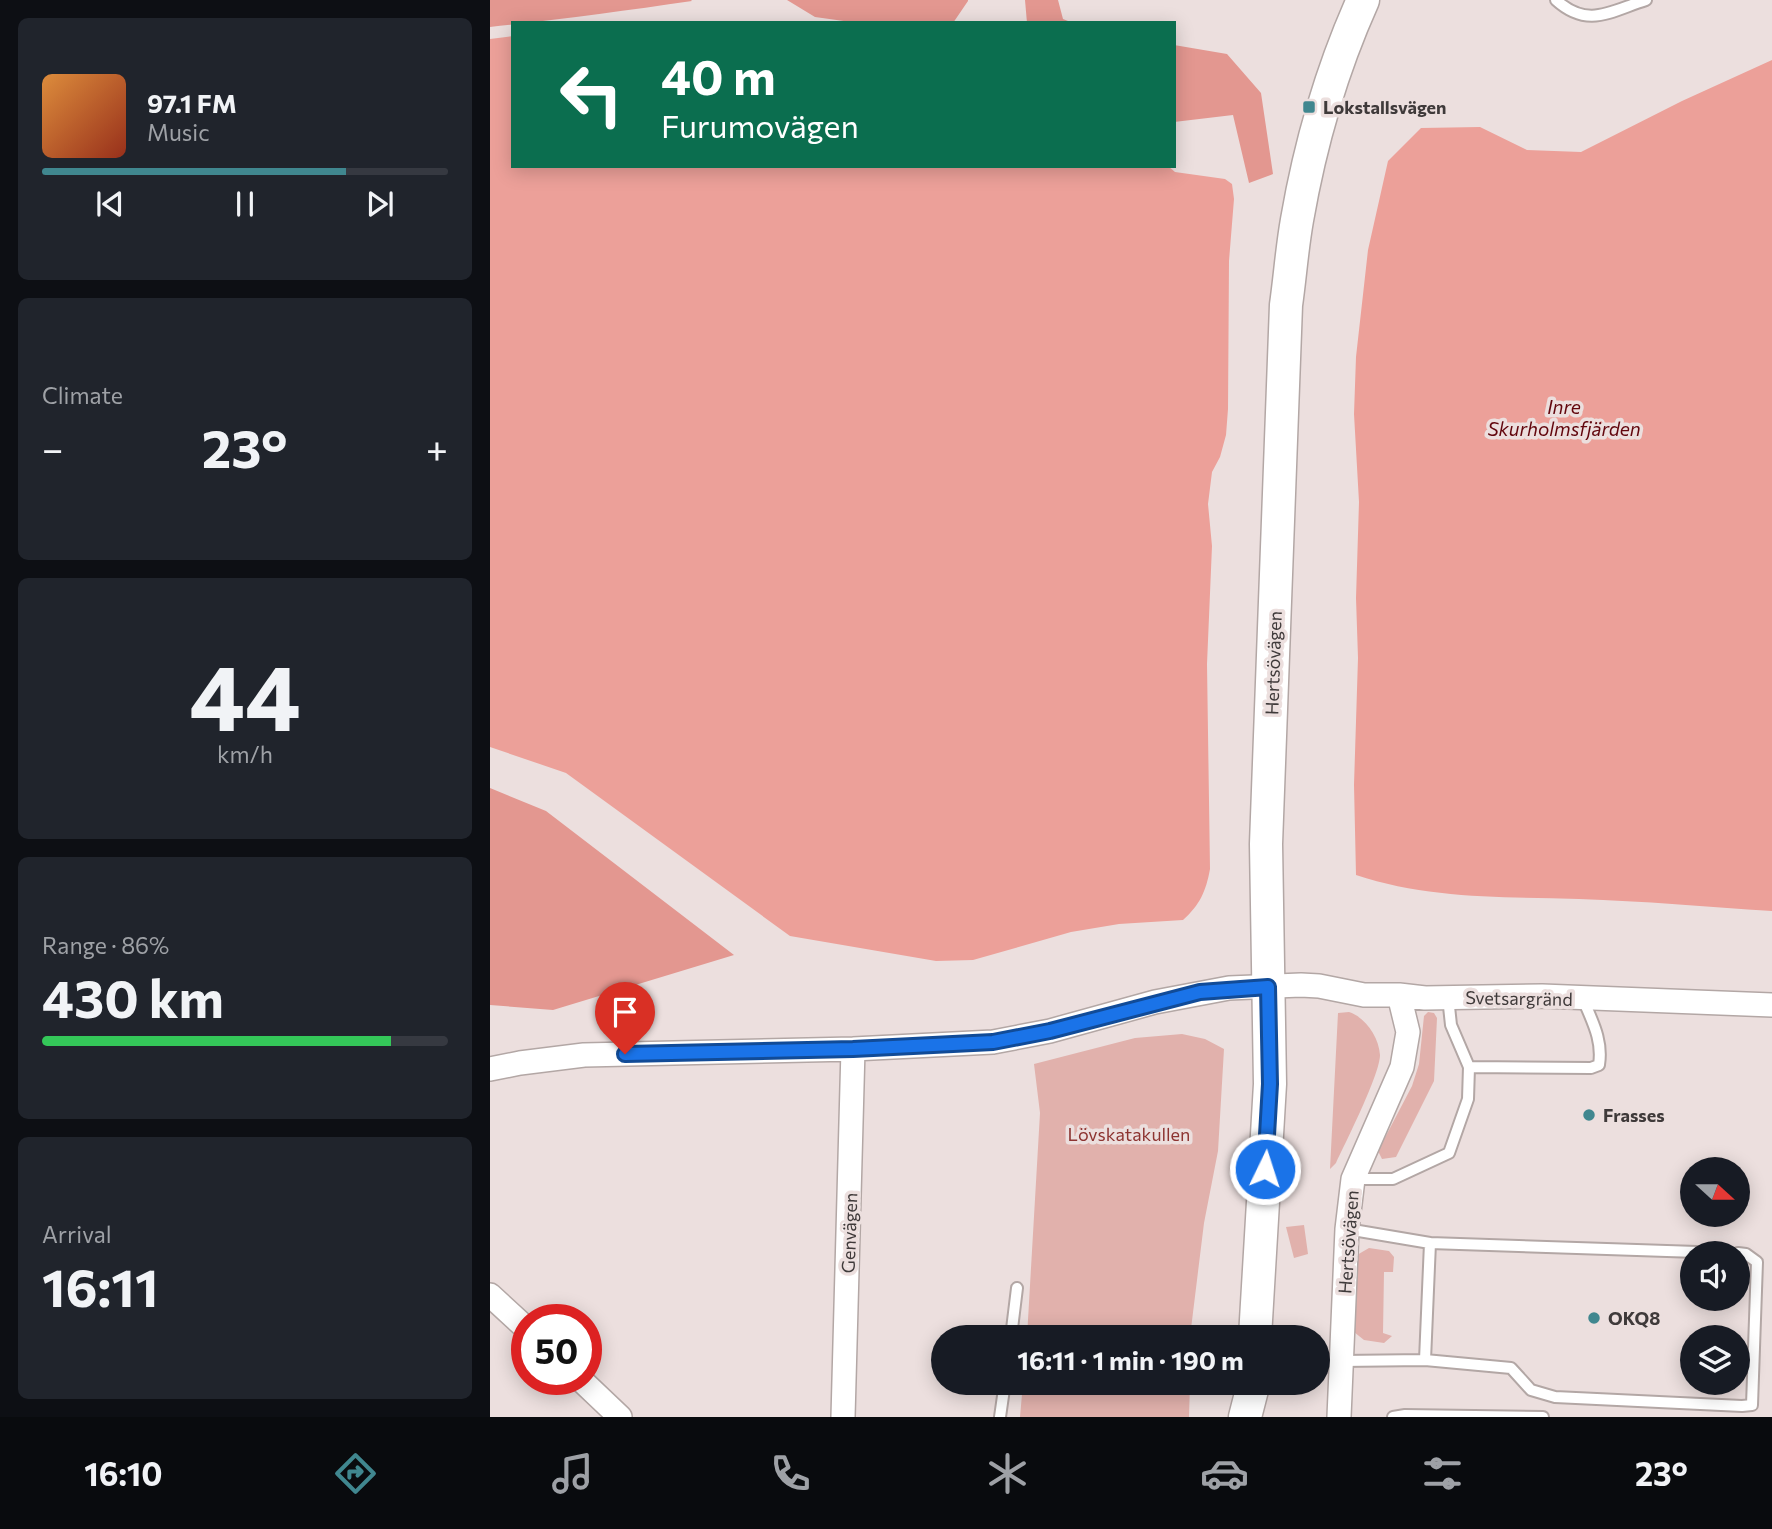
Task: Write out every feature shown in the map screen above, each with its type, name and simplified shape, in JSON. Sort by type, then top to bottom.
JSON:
[{"type":"main road","name":"Hertsövägen","points":[[1256,1325],[1270,1084],[1266,844],[1286,305],[1297,220],[1318,127],[1349,33],[1363,0]]},
{"type":"main road","points":[[1245,1417],[1251,1395]]},
{"type":"main road","points":[[1258,1395],[1262,1417]]},
{"type":"street","name":"Svetsargränd","points":[[490,1069],[584,1055],[853,1049],[993,1042],[1050,1031],[1200,992],[1268,987],[1319,986],[1364,995],[1425,998],[1542,996],[1772,1005]]},
{"type":"street","name":"Hertsövägen","points":[[1339,1417],[1347,1229],[1353,1179],[1402,1067],[1408,1032],[1399,995]]},
{"type":"street","name":"Genvägen","points":[[843,1417],[853,1049]]},
{"type":"street","points":[[490,1295],[511,1314]]},
{"type":"street","points":[[597,1395],[620,1417]]},
{"type":"lane","points":[[1556,0],[1565,8],[1592,18],[1646,0]]},
{"type":"lane","points":[[1353,1179],[1393,1179],[1450,1153],[1468,1099],[1469,1067],[1451,1025],[1448,997]]},
{"type":"lane","points":[[1469,1067],[1591,1068],[1599,1065],[1601,1051],[1597,1032],[1583,999]]},
{"type":"lane","points":[[1347,1229],[1430,1244],[1680,1252]]},
{"type":"lane","points":[[1425,1360],[1430,1244]]},
{"type":"lane","points":[[1341,1361],[1425,1360],[1511,1368],[1531,1390],[1555,1397],[1752,1405],[1757,1262],[1750,1257]]},
{"type":"lane","points":[[1012,1325],[1017,1288]]},
{"type":"lane","points":[[1000,1417],[1003,1395]]},
{"type":"lane","points":[[1393,1417],[1543,1417]]},
{"type":"green space","points":[[1349,1012],[1360,1018],[1377,1041],[1379,1064],[1362,1108],[1336,1163],[1330,1169],[1338,1013]]},
{"type":"green space","points":[[1428,1012],[1434,1013],[1437,1018],[1434,1081],[1396,1157],[1382,1159],[1378,1151],[1412,1086],[1419,1064],[1424,1016]]},
{"type":"green space","name":"Lövskatakullen","points":[[1182,1034],[1205,1039],[1224,1049],[1218,1151],[1204,1223],[1191,1325],[1028,1325],[1040,1113],[1034,1064],[1135,1038]]},
{"type":"green space","points":[[1304,1225],[1308,1254],[1294,1258],[1286,1227]]},
{"type":"green space","points":[[1369,1248],[1389,1251],[1394,1257],[1393,1272],[1384,1272],[1383,1333],[1392,1336],[1384,1343],[1364,1340],[1354,1332],[1357,1255]]},
{"type":"green space","points":[[1022,1395],[1190,1395],[1189,1417],[1020,1417]]},
{"type":"shaded area","points":[[490,0],[692,1],[540,21],[511,21],[511,24],[490,27]]},
{"type":"shaded area","points":[[787,0],[968,0],[954,21],[844,21],[815,17]]},
{"type":"shaded area","points":[[1025,0],[1058,0],[1063,19],[1068,21],[1027,21]]},
{"type":"shaded area","points":[[1176,45],[1227,54],[1261,93],[1273,174],[1249,183],[1233,115],[1176,122]]},
{"type":"shaded area","points":[[490,788],[546,811],[734,955],[553,1010],[490,1005]]},
{"type":"water","points":[[511,36],[511,168],[1170,168],[1175,172],[1225,179],[1232,184],[1234,199],[1229,261],[1228,409],[1226,435],[1220,457],[1212,472],[1208,504],[1212,546],[1207,664],[1210,869],[1201,897],[1183,920],[1119,924],[1071,932],[973,960],[936,961],[790,936],[566,773],[490,747],[490,39]]},
{"type":"water","name":"Inre Skurholmsfjärden","points":[[1772,60],[1772,911],[1627,901],[1438,893],[1356,875],[1354,785],[1359,502],[1354,414],[1356,357],[1368,250],[1388,161],[1421,128],[1480,127],[1527,150],[1581,152],[1682,101]]},
{"type":"place","name":"Lokstallsvägen","points":[[1309,107]]},
{"type":"place","name":"Frasses","points":[[1589,1115]]},
{"type":"place","name":"OKQ8","points":[[1594,1318]]},
{"type":"route","points":[[625,1054],[853,1049],[993,1042],[1050,1031],[1200,992],[1268,987],[1270,1084],[1265,1169]]}]
